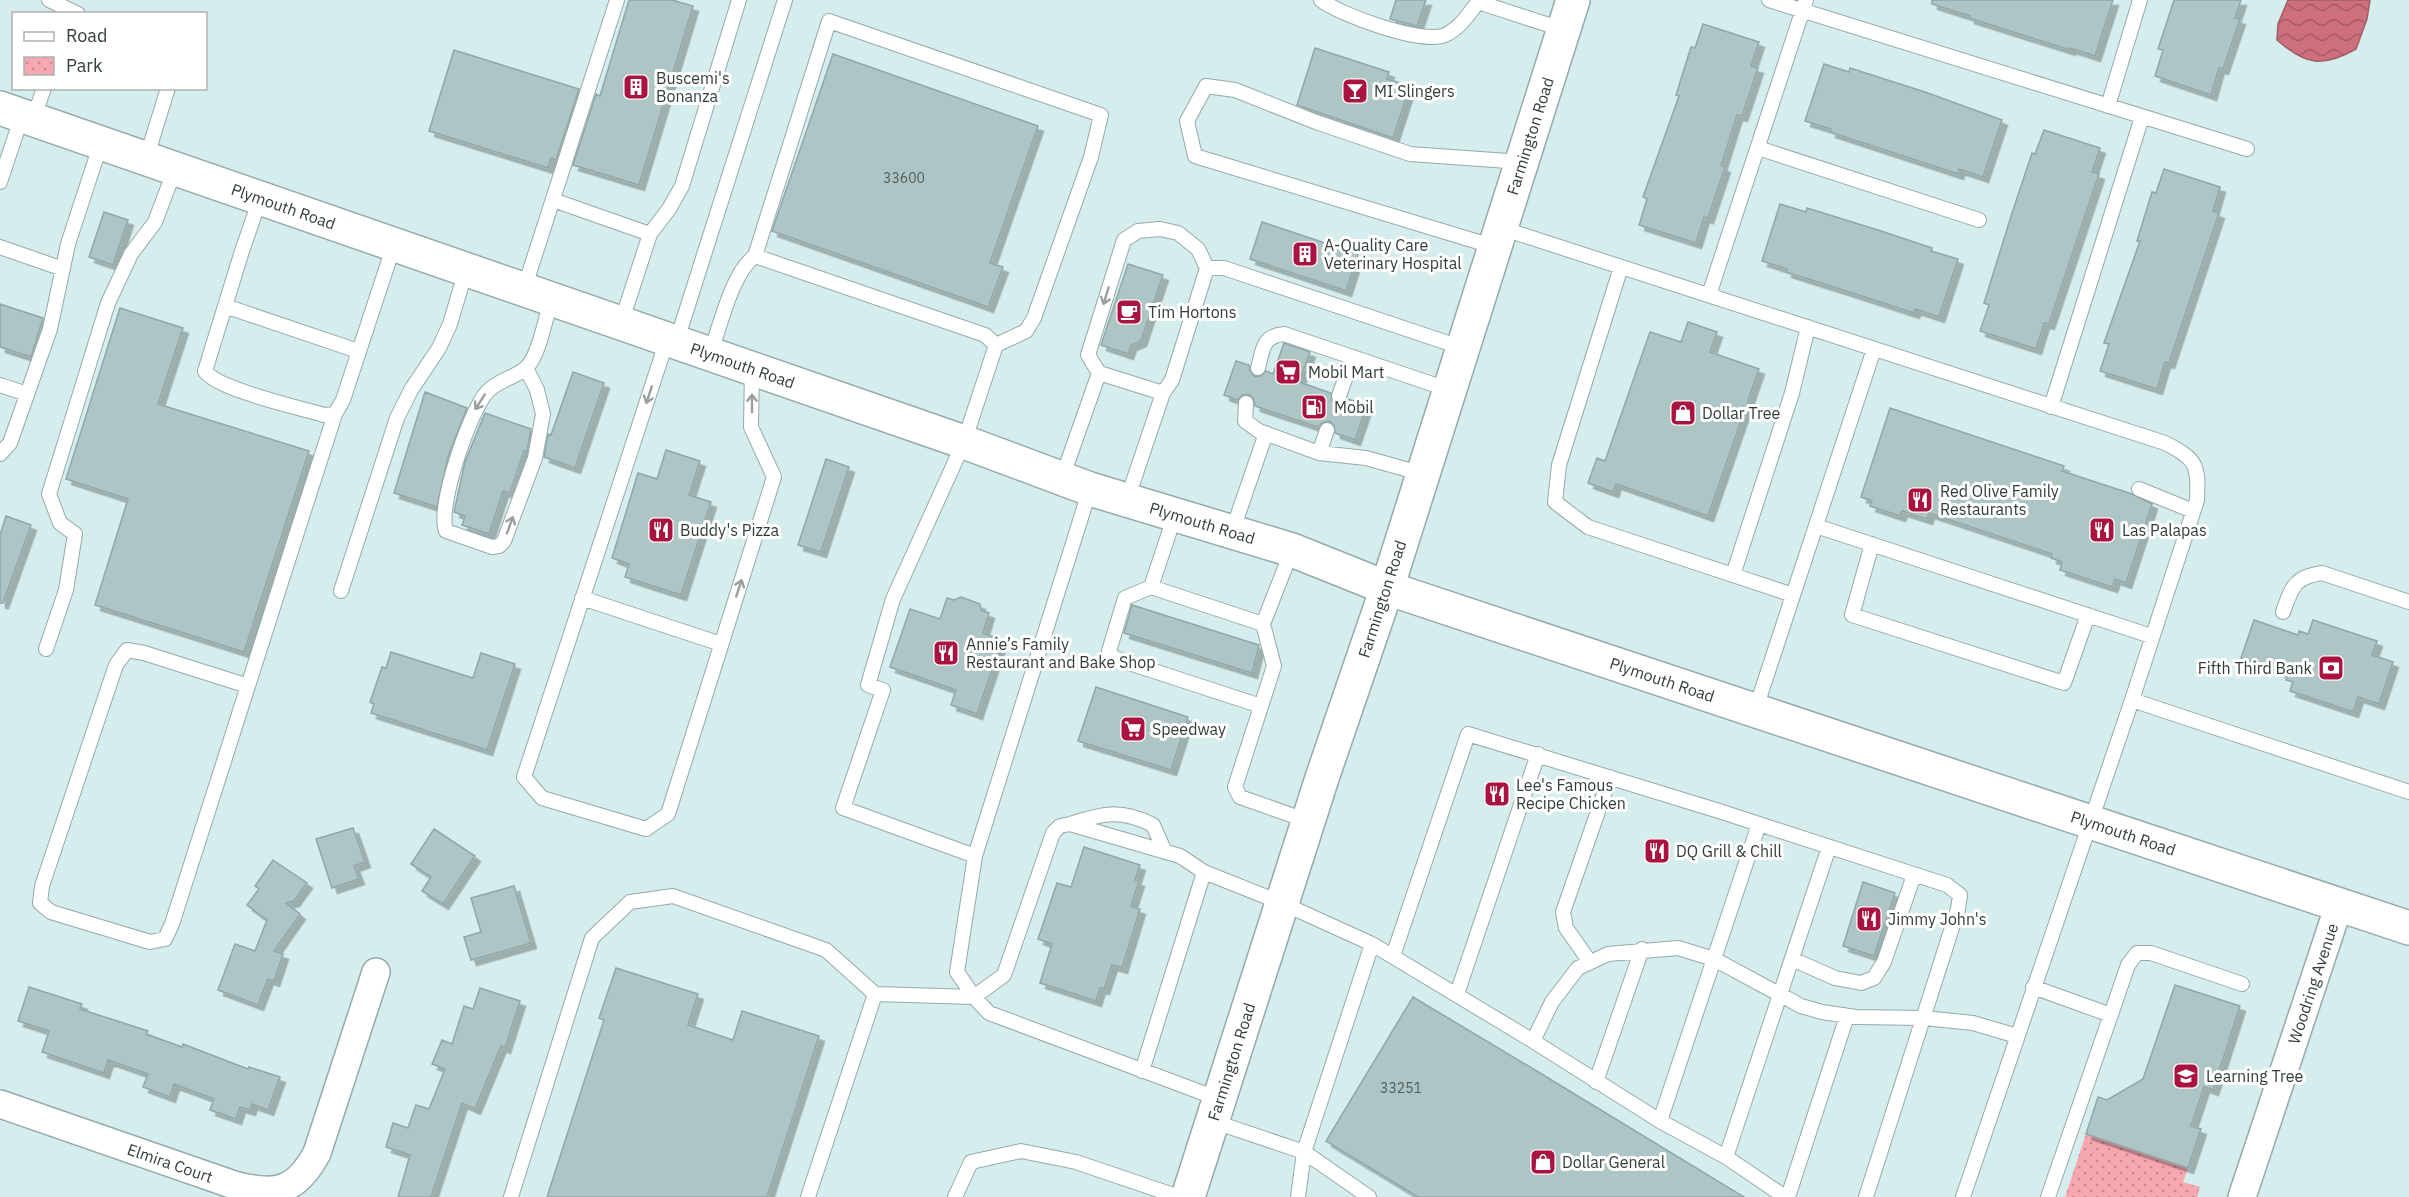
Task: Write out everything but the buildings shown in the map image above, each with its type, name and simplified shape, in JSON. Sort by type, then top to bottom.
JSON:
[{"type":"main road","name":"Farmington Road","points":[[1188,1197],[1308,821],[1387,588],[1569,15]]},
{"type":"main road","name":"Plymouth Road","points":[[18,114],[964,442],[1076,483],[1292,550],[1387,588],[2089,824],[2409,928]]},
{"type":"street","name":"Woodring Avenue","points":[[2242,1197],[2339,905]]},
{"type":"street","name":"Elmira Court","points":[[0,1104],[234,1185],[254,1190],[286,1188],[299,1180],[308,1170],[317,1153],[376,972]]},
{"type":"lane","points":[[49,0],[72,12]]},
{"type":"lane","points":[[526,368],[537,390],[543,414],[535,458],[504,541],[499,546],[492,547],[446,531],[443,522],[446,496],[477,404],[497,382],[526,368],[535,354],[538,295],[553,200],[617,0]]},
{"type":"lane","points":[[621,323],[650,234],[669,209],[682,186],[739,0]]},
{"type":"lane","points":[[752,369],[752,427],[774,477],[668,814],[646,829],[542,798],[524,777],[582,598],[672,341],[785,0]]},
{"type":"lane","points":[[1321,0],[1342,12],[1405,34],[1433,38],[1445,34],[1463,22],[1477,1],[1569,15]]},
{"type":"lane","points":[[1769,0],[1805,6],[2108,106],[2247,149]]},
{"type":"lane","points":[[2108,106],[2140,0]]},
{"type":"lane","points":[[1709,295],[1805,6]]},
{"type":"lane","points":[[710,354],[734,286],[746,262],[755,256],[829,21],[1101,115],[1091,157],[1034,318],[1026,331],[996,345],[964,442],[893,599],[868,685],[883,690],[843,808],[975,856]]},
{"type":"lane","points":[[1522,162],[1410,154],[1316,122],[1235,90],[1206,86],[1187,121],[1195,156],[1498,238],[1621,267],[2165,443],[2187,454],[2198,472],[2197,500],[2132,700],[1963,1197]]},
{"type":"lane","points":[[0,182],[18,114],[42,90]]},
{"type":"lane","points":[[46,649],[66,590],[75,534],[60,523],[49,494],[108,303],[131,254],[155,222],[168,90]]},
{"type":"lane","points":[[2051,407],[2142,117]]},
{"type":"lane","points":[[0,454],[10,443],[50,329],[68,244],[101,143]]},
{"type":"lane","points":[[1758,148],[1979,220]]},
{"type":"lane","points":[[260,199],[205,371],[209,378],[239,390],[324,415],[335,414]]},
{"type":"lane","points":[[553,200],[650,234]]},
{"type":"lane","points":[[1127,500],[1163,393],[1172,380],[1207,268],[1198,249],[1178,233],[1160,229],[1138,231],[1124,240],[1088,355],[1099,373],[1163,393]]},
{"type":"lane","points":[[248,686],[144,653],[127,651],[116,665],[42,886],[40,903],[51,912],[150,942],[165,939],[172,924],[335,414],[343,400],[394,245]]},
{"type":"lane","points":[[0,247],[63,269]]},
{"type":"lane","points":[[755,256],[985,335],[996,345]]},
{"type":"lane","points":[[1621,267],[1559,465],[1555,502],[1588,527],[1793,595]]},
{"type":"lane","points":[[1207,268],[1224,268],[1463,348]]},
{"type":"lane","points":[[341,591],[397,418],[411,390],[439,348],[450,324],[466,270]]},
{"type":"lane","points":[[225,306],[358,351]]},
{"type":"lane","points":[[1733,575],[1792,393],[1808,327]]},
{"type":"lane","points":[[1258,368],[1265,343],[1273,335],[1284,334],[1450,390]]},
{"type":"lane","points":[[1755,711],[1874,349]]},
{"type":"lane","points":[[1339,396],[1353,357]]},
{"type":"lane","points":[[1099,373],[1076,483],[975,856],[957,972],[974,997],[989,1013],[1142,1071],[1304,1152],[1369,1197]]},
{"type":"lane","points":[[0,385],[27,394]]},
{"type":"lane","points":[[1246,403],[1245,421],[1266,433],[1319,453],[1366,458],[1423,474]]},
{"type":"lane","points":[[1319,453],[1327,430]]},
{"type":"lane","points":[[1232,532],[1266,433]]},
{"type":"lane","points":[[2139,489],[2193,511]]},
{"type":"lane","points":[[1151,587],[1175,514]]},
{"type":"lane","points":[[1816,526],[2151,636]]},
{"type":"lane","points":[[1872,544],[1852,615],[2064,683],[2088,615]]},
{"type":"lane","points":[[1292,550],[1263,624],[1274,666],[1235,787],[1240,797],[1308,821]]},
{"type":"lane","points":[[2283,612],[2296,582],[2308,575],[2322,573],[2409,602]]},
{"type":"lane","points":[[1261,706],[1111,656],[1109,651],[1125,598],[1151,587],[1263,624]]},
{"type":"lane","points":[[582,598],[721,644]]},
{"type":"lane","points":[[2132,700],[2409,792]]},
{"type":"lane","points":[[1393,956],[1468,734],[1538,754],[1947,885],[1960,895],[1958,909],[1866,1197]]},
{"type":"lane","points":[[1456,994],[1538,754]]},
{"type":"lane","points":[[1590,962],[1566,928],[1563,912],[1610,777]]},
{"type":"lane","points":[[512,1197],[592,938],[630,902],[673,896],[826,950],[874,994],[974,997],[1004,975],[1053,833],[1060,826],[1113,813],[1134,816],[1153,825],[1165,852]]},
{"type":"lane","points":[[1070,824],[1180,856],[1204,872],[1282,903],[1372,944],[1660,1121],[1726,1157],[1787,1197],[1847,1016]]},
{"type":"lane","points":[[1660,1121],[1759,824]]},
{"type":"lane","points":[[1726,1157],[1829,847]]},
{"type":"lane","points":[[1142,1071],[1204,872]]},
{"type":"lane","points":[[1792,959],[1835,978],[1861,983],[1874,978],[1884,962],[1914,875]]},
{"type":"lane","points":[[1298,1197],[1304,1152],[1372,944]]},
{"type":"lane","points":[[1533,1041],[1559,994],[1578,968],[1608,954],[1642,949],[1678,948],[1714,959],[1801,1006],[1822,1012],[1847,1016],[1924,1018],[1973,1023],[2017,1036]]},
{"type":"lane","points":[[1596,1082],[1642,949]]},
{"type":"lane","points":[[2049,1197],[2128,965],[2137,953],[2151,953],[2242,984]]},
{"type":"lane","points":[[2033,987],[2111,1015]]},
{"type":"lane","points":[[808,1197],[874,994]]},
{"type":"lane","points":[[955,1197],[971,1162],[1020,1151],[1076,1162],[1179,1197]]},
{"type":"green space","points":[[2086,1134],[2188,1168],[2183,1182],[2200,1187],[2197,1197],[2065,1197]]},
{"type":"water","points":[[2288,0],[2370,0],[2367,19],[2356,49],[2333,59],[2315,61],[2297,55],[2287,48],[2277,40],[2278,24]]},
{"type":"place","name":"Buscemi's Bonanza","points":[[636,87]]},
{"type":"place","name":"MI Slingers","points":[[1355,91]]},
{"type":"place","name":"A-Quality Care Veterinary Hospital","points":[[1305,254]]},
{"type":"place","name":"Tim Hortons","points":[[1129,312]]},
{"type":"place","name":"Mobil Mart","points":[[1288,372]]},
{"type":"place","name":"Mobil","points":[[1314,407]]},
{"type":"place","name":"Dollar Tree","points":[[1683,413]]},
{"type":"place","name":"Red Olive Family Restaurants","points":[[1920,500]]},
{"type":"place","name":"Buddy's Pizza","points":[[661,530]]},
{"type":"place","name":"Las Palapas","points":[[2102,530]]},
{"type":"place","name":"Annie’s Family Restaurant and Bake Shop","points":[[946,653]]},
{"type":"place","name":"Fifth Third Bank","points":[[2331,668]]},
{"type":"place","name":"Speedway","points":[[1133,729]]},
{"type":"place","name":"Lee's Famous Recipe Chicken","points":[[1497,794]]},
{"type":"place","name":"DQ Grill & Chill","points":[[1657,851]]},
{"type":"place","name":"Jimmy John's","points":[[1869,919]]},
{"type":"place","name":"Learning Tree","points":[[2186,1076]]},
{"type":"place","name":"Dollar General","points":[[1543,1162]]}]
